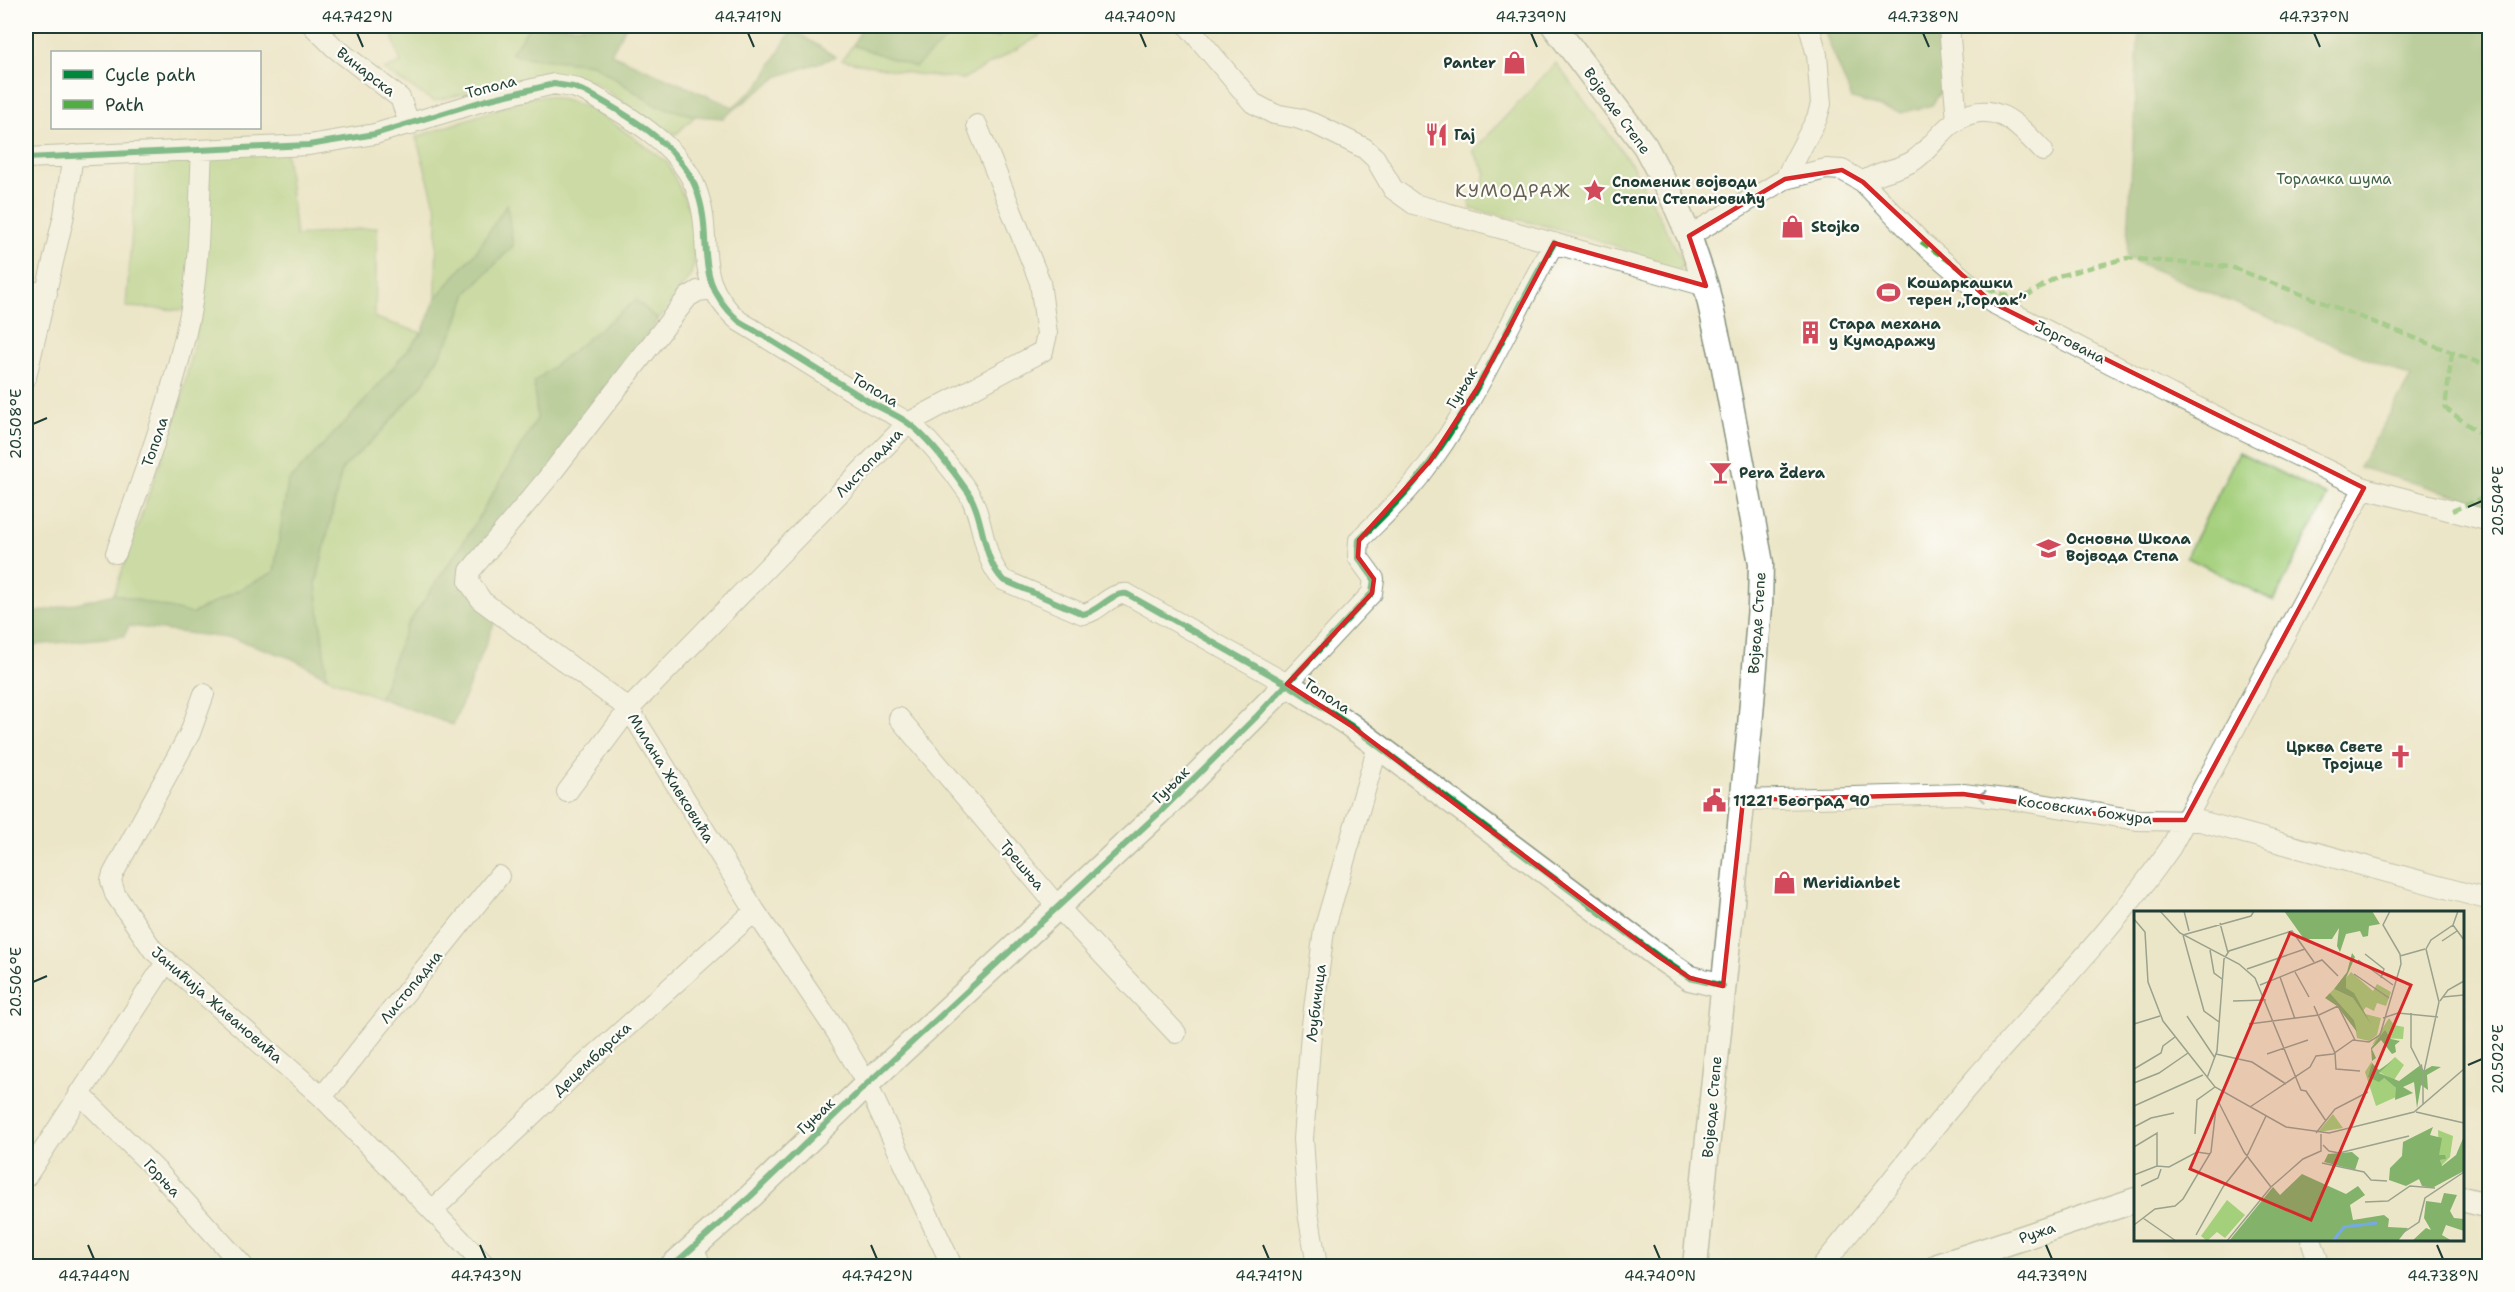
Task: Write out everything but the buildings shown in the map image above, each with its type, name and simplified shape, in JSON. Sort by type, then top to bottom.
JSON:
[{"type":"street","name":"Винарска","points":[[313,26],[334,47],[400,98],[411,124]]},
{"type":"street","points":[[1188,26],[1253,103],[1274,114],[1297,118],[1317,125],[1364,148],[1375,158],[1393,189],[1404,199],[1443,214],[1706,286]]},
{"type":"street","name":"Војводе Степе","points":[[1554,26],[1645,146],[1672,197],[1689,236],[1706,286],[1761,563],[1760,606],[1743,800],[1695,1266]]},
{"type":"street","points":[[1785,179],[1821,104],[1817,56],[1809,26]]},
{"type":"street","points":[[1949,26],[1957,120]]},
{"type":"street","name":"Топола","points":[[26,158],[309,145],[375,134],[486,100],[554,84],[586,92],[656,137],[683,164],[700,202],[708,274],[712,289],[724,308],[739,321],[879,408],[908,423],[925,438],[968,493],[980,521],[991,562],[1003,580],[1083,614],[1095,610],[1117,594],[1127,594],[1287,684],[1378,746],[1659,957],[1690,978],[1723,986]]},
{"type":"street","points":[[1863,182],[1876,173],[1899,167],[1915,159],[1957,120],[1987,111],[2002,115],[2023,130],[2043,151]]},
{"type":"street","name":"Листопадна","points":[[567,792],[629,710],[908,423],[1043,351],[1047,334],[1040,282],[977,125]]},
{"type":"street","name":"Топола","points":[[116,553],[168,403],[190,312],[196,258],[202,150]]},
{"type":"street","points":[[26,377],[64,215],[73,155]]},
{"type":"street","name":"Јоргована","points":[[1689,236],[1785,179],[1826,170],[1842,170],[1863,182],[1921,242],[1991,302],[2172,395],[2364,488],[2490,521]]},
{"type":"street","name":"Гуњак","points":[[672,1266],[697,1257],[751,1196],[867,1084],[1159,813],[1287,684],[1372,593],[1374,579],[1358,557],[1359,540],[1418,478],[1436,452],[1478,387],[1554,243]]},
{"type":"street","name":"Милана Живковића","points":[[712,289],[698,291],[688,297],[547,479],[470,571],[469,582],[482,601],[629,710],[754,911],[836,1031],[867,1084],[952,1266]]},
{"type":"street","points":[[26,291],[47,293]]},
{"type":"street","points":[[1822,1266],[1875,1205],[1973,1081],[2092,949],[2158,867],[2364,488]]},
{"type":"street","name":"Јанићија Живановића","points":[[204,694],[190,733],[111,880],[115,894],[142,936],[167,961],[322,1097],[486,1266]]},
{"type":"street","name":"Трешња","points":[[899,718],[1057,906],[1176,1033]]},
{"type":"street","name":"Љубичица","points":[[1317,1266],[1308,1212],[1303,1139],[1311,1033],[1324,930],[1378,746]]},
{"type":"street","name":"Косовских божура","points":[[1743,800],[1963,795],[2022,801],[2137,820],[2200,821],[2490,900]]},
{"type":"street","name":"Листопадна","points":[[322,1097],[499,876]]},
{"type":"street","name":"Децембарска","points":[[433,1210],[581,1068],[754,911]]},
{"type":"street","points":[[26,1177],[78,1093],[167,961]]},
{"type":"street","name":"Горња","points":[[78,1093],[157,1171],[243,1266]]},
{"type":"street","points":[[2464,1199],[2490,1206]]},
{"type":"street","name":"Ружа","points":[[1938,1266],[2134,1201]]},
{"type":"street","points":[[2312,1241],[2320,1266]]},
{"type":"highlighted area","points":[[1842,170],[1863,182],[1991,302],[2364,488],[2185,820],[2137,820],[1963,794],[1743,800],[1723,986],[1690,978],[1659,957],[1350,725],[1287,684],[1372,593],[1374,579],[1358,557],[1359,540],[1430,461],[1478,387],[1554,243],[1706,286],[1689,236],[1785,179]]},
{"type":"green space","points":[[389,26],[530,26],[511,53],[523,57],[593,64],[655,105],[695,116],[676,134],[641,116],[595,82],[560,77],[534,78],[433,101],[384,70],[401,63]]},
{"type":"green space","points":[[530,26],[626,26],[611,54],[733,107],[760,84],[792,29],[836,57],[779,76],[723,118],[695,116],[655,105],[593,64],[523,57],[511,53]]},
{"type":"green space","points":[[863,26],[1000,26],[999,37],[951,35],[915,67],[853,45]]},
{"type":"green space","points":[[1000,26],[1049,26],[1038,37],[963,79],[915,74],[842,60],[853,45],[915,67],[951,35],[999,37]]},
{"type":"green space","points":[[1822,26],[1935,26],[1945,86],[1932,105],[1901,113],[1852,99]]},
{"type":"green space","name":"Торлачка шума","points":[[2139,26],[2489,26],[2489,505],[2359,467],[2411,377],[2127,258]]},
{"type":"green space","points":[[1556,63],[1632,165],[1683,262],[1680,270],[1674,271],[1650,259],[1575,233],[1471,209],[1469,197],[1481,189],[1486,173],[1473,151]]},
{"type":"green space","points":[[549,96],[585,106],[667,162],[695,221],[694,264],[690,276],[658,320],[636,300],[534,382],[537,419],[467,537],[406,627],[380,698],[327,677],[316,584],[342,469],[380,433],[423,384],[454,330],[467,293],[513,246],[507,205],[476,252],[436,298],[437,211],[416,137],[532,97]]},
{"type":"green space","points":[[285,146],[296,236],[377,227],[375,318],[422,333],[364,402],[288,482],[274,572],[191,614],[114,594],[180,405],[201,311],[126,307],[138,154]]},
{"type":"green space","points":[[507,204],[513,246],[467,293],[454,330],[423,384],[380,433],[342,469],[316,584],[327,677],[291,658],[235,639],[129,626],[124,636],[26,646],[26,615],[114,594],[192,614],[274,572],[288,482],[364,402],[422,333],[436,298],[476,252]]},
{"type":"green space","points":[[636,300],[658,320],[547,479],[491,535],[472,589],[495,621],[453,725],[380,698],[406,627],[467,537],[537,419],[534,382]]},
{"type":"green space","points":[[2239,452],[2327,496],[2274,601],[2186,557]]},
{"type":"marked path","points":[[1921,242],[1991,290],[2020,300],[2058,276],[2127,258],[2231,267],[2490,367]]},
{"type":"marked path","points":[[2452,353],[2445,408],[2490,441]]},
{"type":"marked path","points":[[2452,511],[2490,495]]},
{"type":"cycle path","points":[[26,158],[309,145],[375,134],[486,100],[554,84],[586,92],[649,131],[676,156],[687,171],[701,205],[708,273],[723,304],[739,321],[916,429],[968,492],[978,514],[991,560],[1003,580],[1083,614],[1094,610],[1115,596],[1127,594],[1287,684],[1350,725],[1659,957],[1690,978],[1723,986]]},
{"type":"cycle path","points":[[672,1266],[751,1196],[867,1084],[1159,813],[1256,717],[1372,593],[1374,579],[1358,557],[1359,540],[1405,494],[1439,450],[1491,363],[1554,243]]},
{"type":"place","name":"Panter","points":[[1514,63]]},
{"type":"place","name":"Гај","points":[[1436,135]]},
{"type":"place","name":"Споменик војводи Степи Степановићу","points":[[1594,191]]},
{"type":"place","name":"Stojko","points":[[1793,227]]},
{"type":"place","name":"Кошаркашки терен „Торлак”","points":[[1889,292]]},
{"type":"place","name":"Стара механа у Кумодражу","points":[[1811,333]]},
{"type":"place","name":"Pera Ždera","points":[[1721,473]]},
{"type":"place","name":"Основна Школа Војвода Степа","points":[[2048,548]]},
{"type":"place","name":"Црква Свете Тројице","points":[[2401,756]]},
{"type":"place","name":"11221 Београд 90","points":[[1715,801]]},
{"type":"place","name":"Meridianbet","points":[[1785,883]]},
{"type":"district","name":"КУМОДРАЖ","points":[[1513,191]]}]
